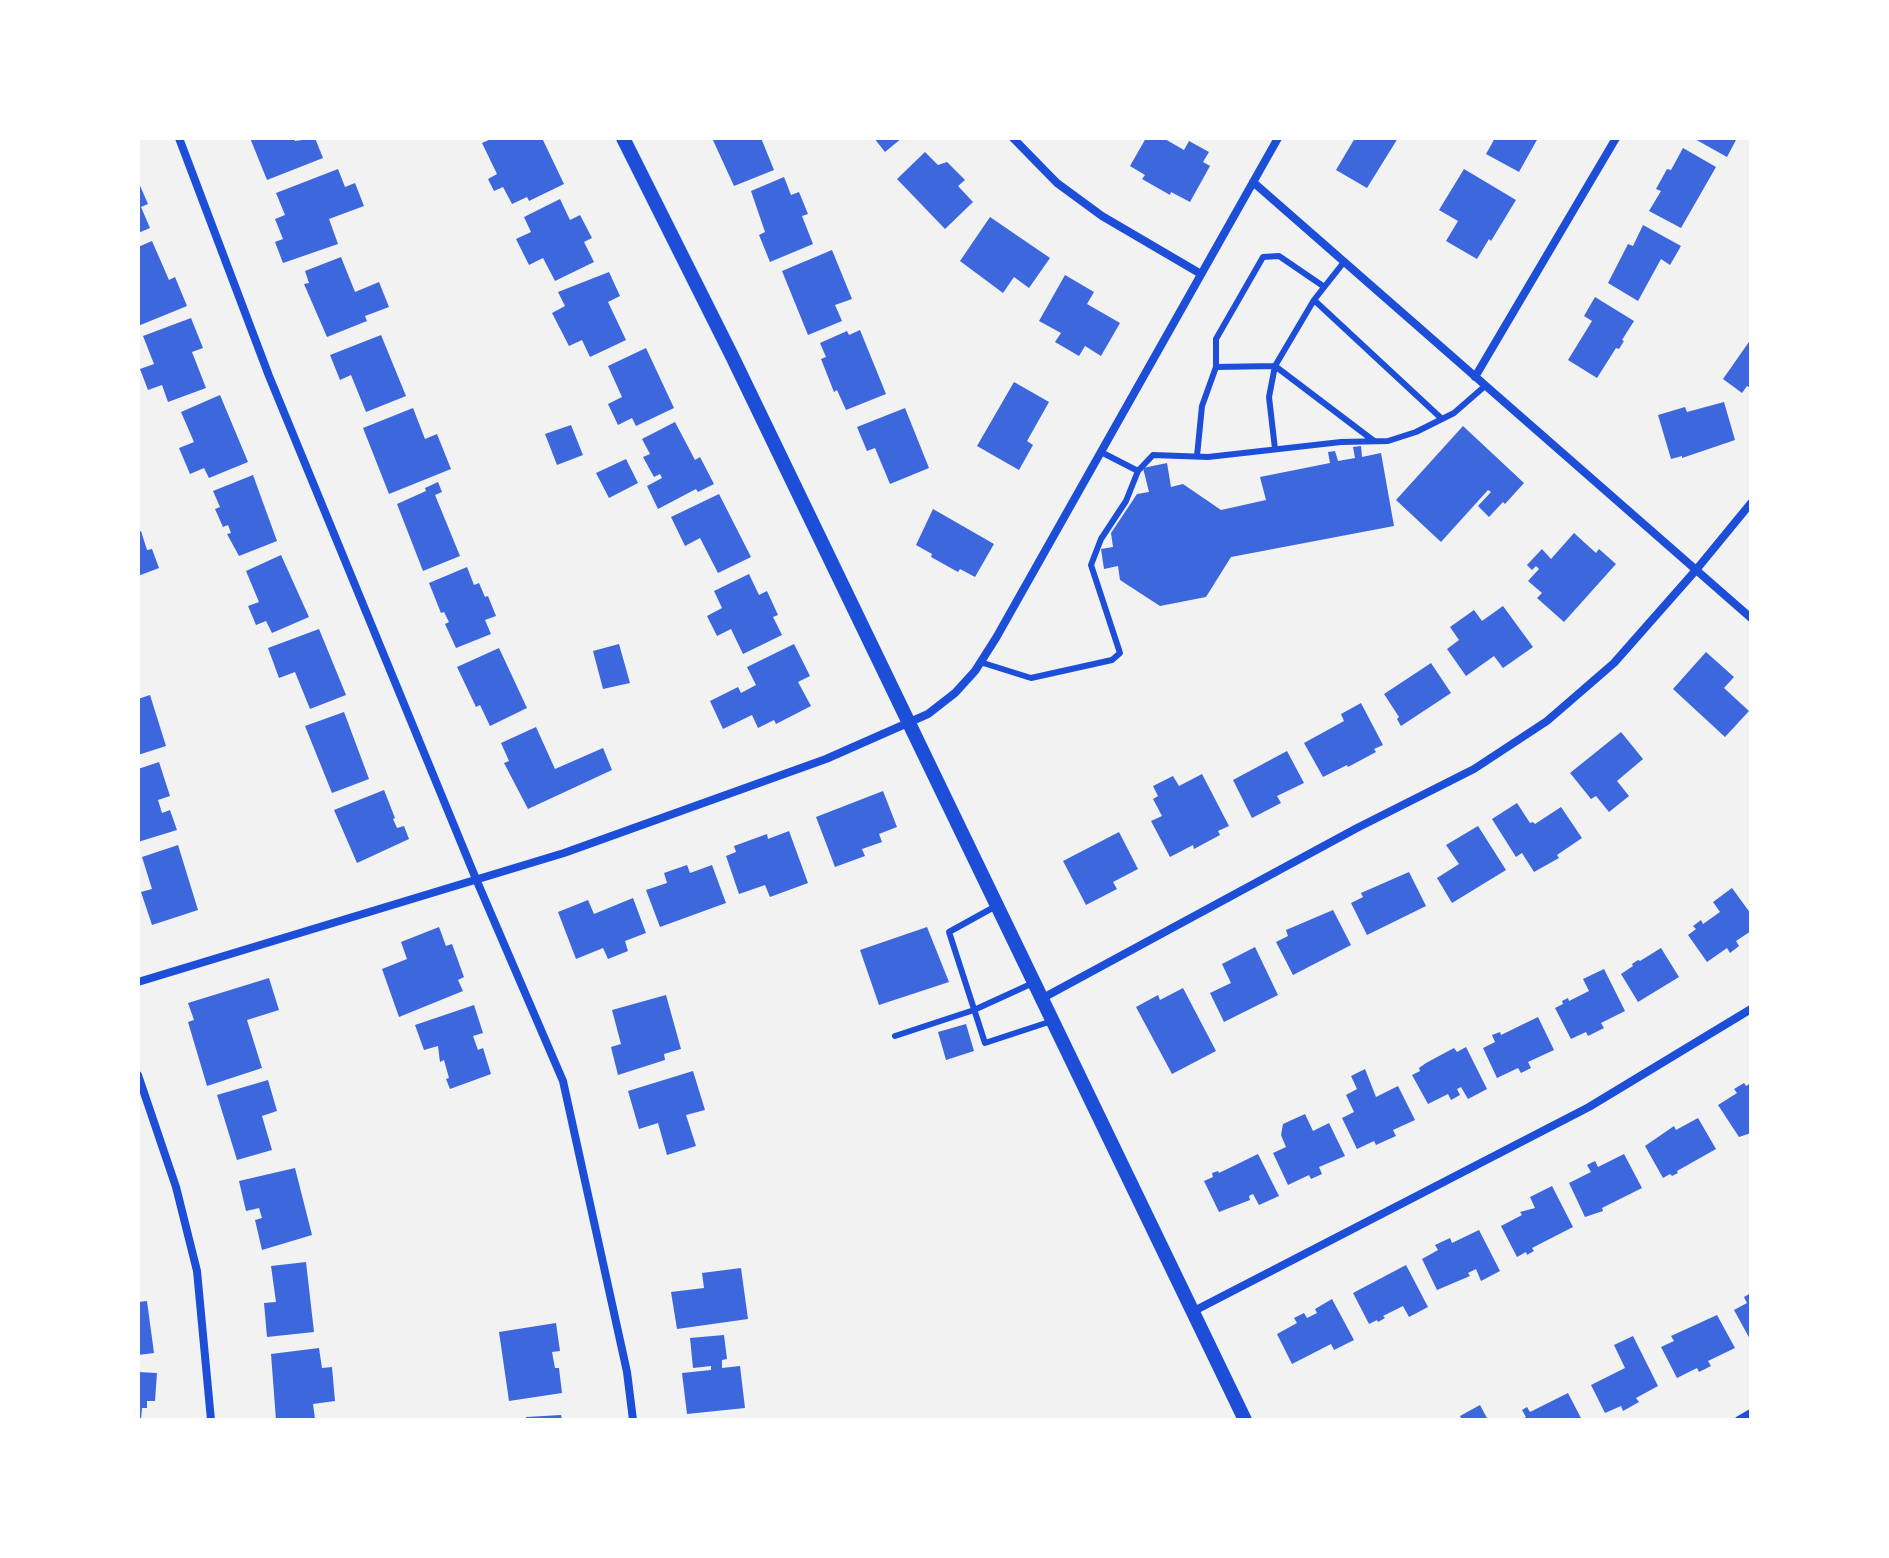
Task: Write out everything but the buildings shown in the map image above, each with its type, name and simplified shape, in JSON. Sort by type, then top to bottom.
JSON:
[{"type":"street","points":[[179,138],[269,376],[476,879],[563,1081],[627,1372],[633,1420]]},
{"type":"street","points":[[623,138],[732,356],[1245,1420]]},
{"type":"street","points":[[1013,138],[1057,183],[1102,216],[1201,274]]},
{"type":"street","points":[[138,982],[579,848],[826,759],[928,714],[955,693],[980,662],[1278,138]]},
{"type":"street","points":[[1475,377],[1616,138]]},
{"type":"street","points":[[1253,182],[1751,618]]},
{"type":"street","points":[[1041,999],[1344,835],[1474,769],[1547,721],[1614,663],[1751,503]]},
{"type":"street","points":[[1191,1313],[1589,1107],[1751,1009]]},
{"type":"street","points":[[138,1075],[176,1187],[197,1271],[211,1420]]},
{"type":"street","points":[[1739,1420],[1751,1413]]},
{"type":"lane","points":[[1197,456],[1202,406],[1216,367],[1216,339],[1263,257],[1279,256],[1323,286]]},
{"type":"lane","points":[[1275,449],[1269,397],[1275,366],[1323,286],[1344,262]]},
{"type":"lane","points":[[1314,300],[1442,419]]},
{"type":"lane","points":[[1216,367],[1275,366],[1374,441]]},
{"type":"lane","points":[[980,662],[1031,678],[1112,660],[1120,653],[1091,565],[1101,539],[1126,501],[1138,471],[1153,455],[1197,456],[1388,441],[1416,432],[1454,413],[1485,386]]},
{"type":"lane","points":[[1101,452],[1138,471]]},
{"type":"lane","points":[[997,906],[949,932],[985,1043],[1052,1021]]},
{"type":"lane","points":[[895,1036],[974,1010],[1033,983]]}]
